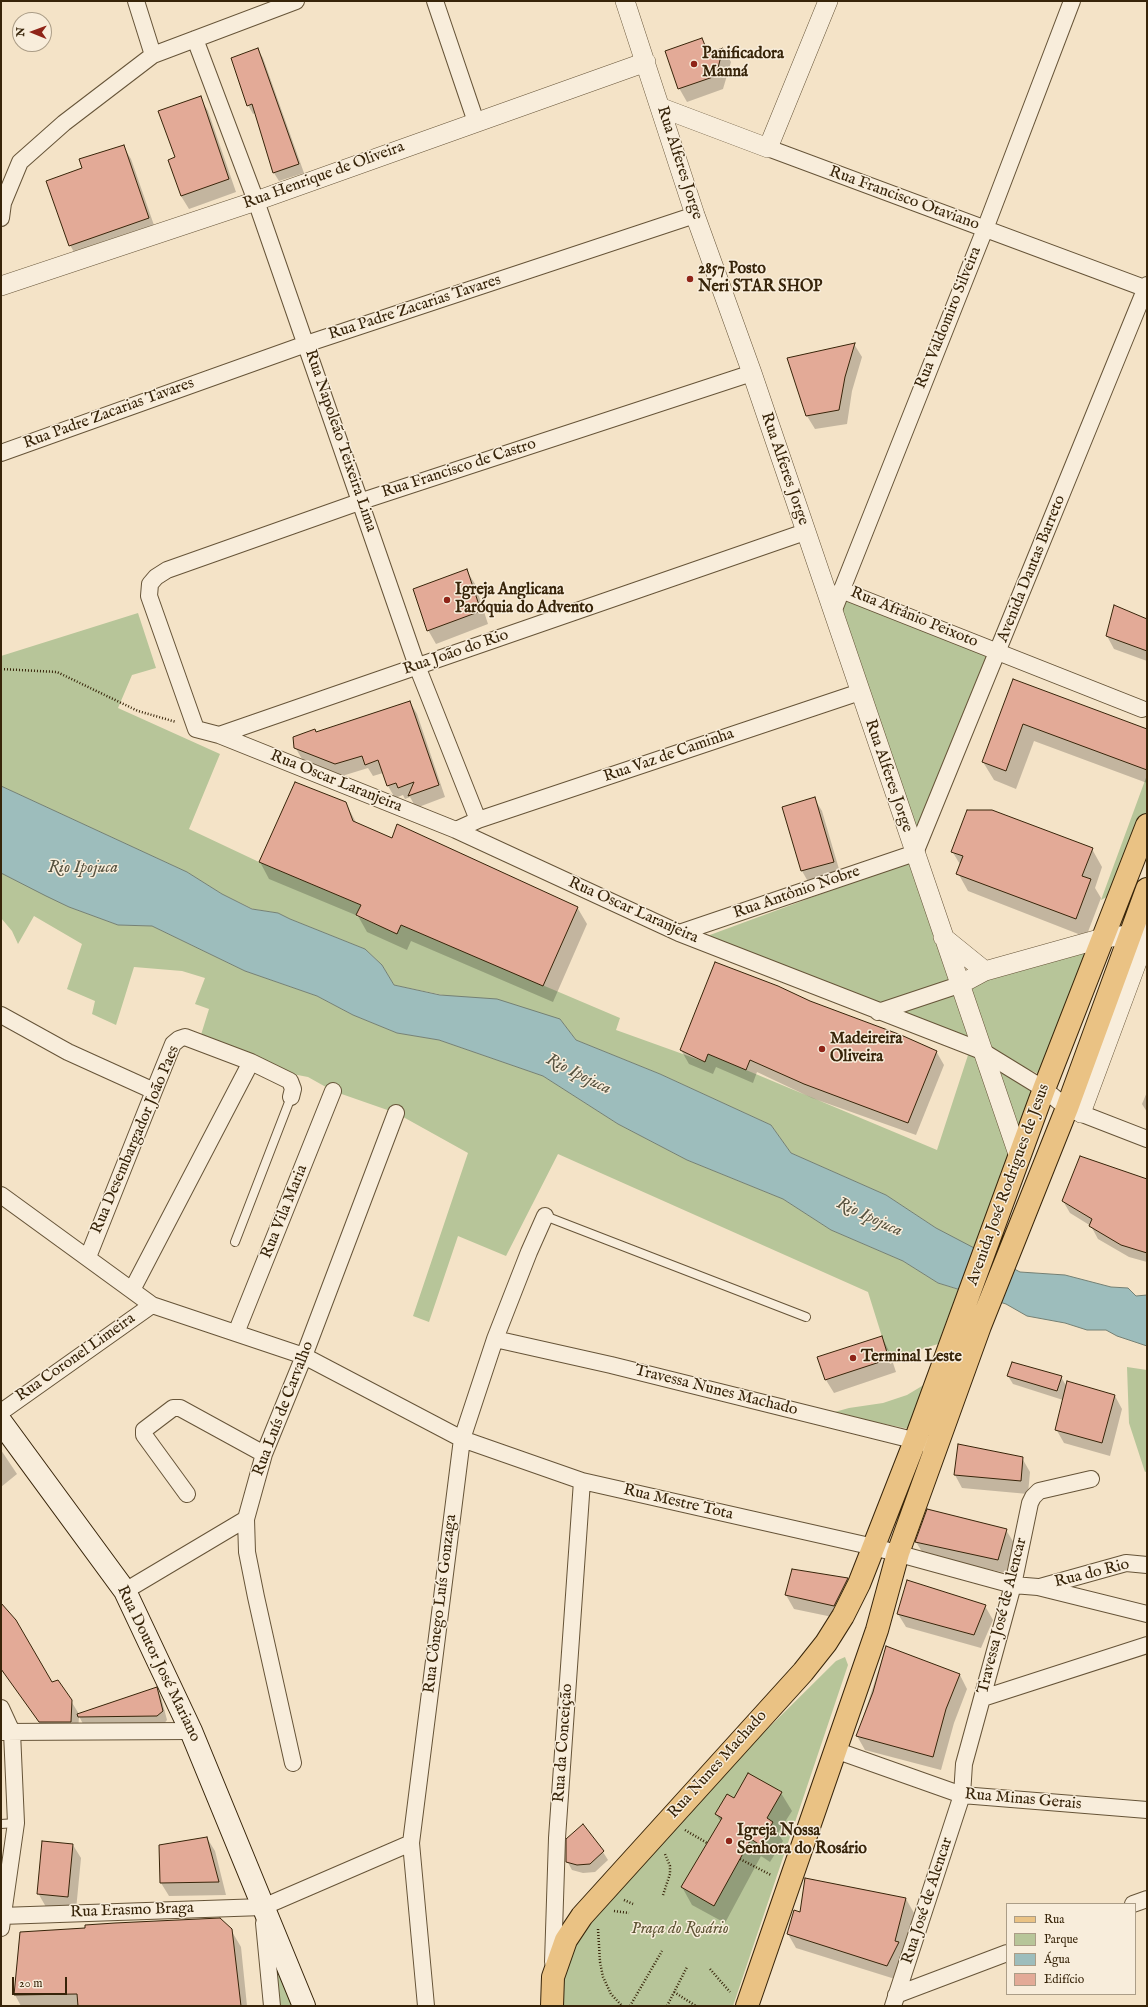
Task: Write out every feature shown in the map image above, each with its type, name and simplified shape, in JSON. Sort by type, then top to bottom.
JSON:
[{"type":"main road","name":"Avenida José Rodrigues de Jesus","points":[[874,1547],[915,1441],[958,1320],[1044,1089],[1147,825]]},
{"type":"main road","name":"Avenida José Rodrigues de Jesus","points":[[898,1553],[980,1326],[1028,1206],[1074,1111],[1141,934],[1147,889]]},
{"type":"main road","name":"Rua Doutor José Mariano","points":[[1,1422],[125,1591],[191,1731],[304,2006]]},
{"type":"main road","name":"Rua Nunes Machado","points":[[553,1977],[566,1940],[582,1916],[803,1672],[826,1643],[843,1616],[874,1547]]},
{"type":"main road","points":[[747,2006],[877,1630],[898,1553]]},
{"type":"main road","name":"Rua da Conceição","points":[[552,2006],[553,1977]]},
{"type":"street","points":[[136,1],[153,55]]},
{"type":"street","points":[[435,1],[476,122]]},
{"type":"street","name":"Rua Alferes Jorge","points":[[625,1],[662,108],[695,215],[752,373],[959,984],[1019,1156]]},
{"type":"street","points":[[768,148],[828,1]]},
{"type":"street","name":"Rua Valdomiro Silveira","points":[[833,612],[985,229],[1072,1]]},
{"type":"street","points":[[1,218],[3,203],[20,162],[64,123],[153,55],[292,2]]},
{"type":"street","name":"Rua Napoleão Teixeira Lima","points":[[195,39],[256,201],[362,501],[417,666],[478,820]]},
{"type":"street","name":"Rua Henrique de Oliveira","points":[[2,282],[256,201],[646,62]]},
{"type":"street","name":"Rua Francisco Otaviano","points":[[662,108],[985,229],[1147,287]]},
{"type":"street","name":"Rua Padre Zacarias Tavares","points":[[1,453],[306,344],[695,215]]},
{"type":"street","name":"Avenida Dantas Barreto","points":[[915,853],[1147,287]]},
{"type":"street","name":"Rua Francisco de Castro","points":[[196,729],[153,612],[149,596],[150,584],[156,577],[167,570],[362,501],[752,373]]},
{"type":"street","name":"Rua João do Rio","points":[[219,735],[806,532]]},
{"type":"street","name":"Rua Afrânio Peixoto","points":[[842,590],[1142,709]]},
{"type":"street","name":"Rua Vaz de Caminha","points":[[478,820],[860,692]]},
{"type":"street","points":[[196,729],[219,735]]},
{"type":"street","name":"Rua Oscar Laranjeira","points":[[219,735],[456,830],[679,933],[878,1012],[982,1051],[1044,1089],[1074,1111],[1147,1139]]},
{"type":"street","points":[[456,830],[478,820]]},
{"type":"street","name":"Rua Antônio Nobre","points":[[679,933],[915,853]]},
{"type":"street","points":[[878,1012],[959,984],[985,971],[1103,938],[1141,934]]},
{"type":"street","points":[[943,937],[985,971]]},
{"type":"street","points":[[1,1015],[68,1052],[154,1090]]},
{"type":"street","name":"Rua Desembargador João Paes","points":[[88,1257],[173,1044],[179,1039],[185,1037],[251,1062],[290,1081],[293,1089],[291,1097]]},
{"type":"street","points":[[132,1290],[251,1062]]},
{"type":"street","name":"Rua Vila Maria","points":[[236,1333],[333,1091]]},
{"type":"street","name":"Rua Luís de Carvalho","points":[[293,1763],[254,1590],[247,1552],[246,1519],[264,1454],[304,1356],[396,1113]]},
{"type":"street","name":"Rua Mestre Tota","points":[[1,1195],[152,1305],[304,1356],[462,1439],[582,1481],[874,1547],[1013,1585],[1038,1587]]},
{"type":"street","name":"Rua Cônego Luís Gonzaga","points":[[426,2006],[411,1843],[462,1439],[495,1339],[529,1252],[545,1216]]},
{"type":"street","name":"Rua Coronel Limeira","points":[[1,1412],[152,1305]]},
{"type":"street","name":"Travessa Nunes Machado","points":[[495,1339],[611,1364],[937,1446]]},
{"type":"street","points":[[187,1494],[143,1432],[173,1408],[180,1408],[264,1454]]},
{"type":"street","name":"Travessa José de Alencar","points":[[962,1796],[964,1764],[1013,1585],[1033,1496],[1052,1487],[1091,1479]]},
{"type":"street","name":"Rua da Conceição","points":[[553,1977],[557,1838],[582,1481]]},
{"type":"street","points":[[125,1591],[246,1519]]},
{"type":"street","name":"Rua do Rio","points":[[1038,1587],[1126,1563],[1147,1565]]},
{"type":"street","points":[[1038,1587],[1147,1614]]},
{"type":"street","points":[[983,1698],[1147,1645]]},
{"type":"street","points":[[1,1708],[7,1732],[8,1824],[2,1920]]},
{"type":"street","points":[[7,1732],[191,1731]]},
{"type":"street","name":"Rua Minas Gerais","points":[[835,1750],[962,1796],[1147,1810]]},
{"type":"street","name":"Rua José de Alencar","points":[[894,2001],[962,1796]]},
{"type":"street","points":[[272,2006],[263,1907],[411,1843]]},
{"type":"street","points":[[1136,1903],[1147,1899]]},
{"type":"street","name":"Rua Erasmo Braga","points":[[2,1920],[263,1907]]},
{"type":"street","points":[[894,2001],[1006,1953]]},
{"type":"lane","points":[[235,1242],[291,1097]]},
{"type":"lane","points":[[545,1216],[806,1317]]},
{"type":"path","points":[[1,669],[57,672],[138,711],[196,729]]},
{"type":"path","points":[[682,1828],[707,1843]]},
{"type":"path","points":[[662,1852],[667,1857],[670,1866],[670,1874],[663,1895]]},
{"type":"path","points":[[740,1859],[776,1878]]},
{"type":"path","points":[[598,1924],[599,1954],[603,1977],[611,1994],[622,2006]]},
{"type":"path","points":[[630,2006],[662,1951]]},
{"type":"path","points":[[667,2006],[687,1967]]},
{"type":"path","points":[[710,1969],[730,1993]]},
{"type":"path","points":[[674,1992],[696,2006]]},
{"type":"green space","points":[[845,598],[990,656],[919,826],[913,828],[840,614]]},
{"type":"green space","points":[[138,613],[156,668],[132,675],[118,708],[220,754],[189,829],[259,862],[361,905],[356,916],[397,933],[401,925],[620,1018],[616,1030],[705,1062],[708,1054],[937,1150],[970,1049],[980,1053],[1016,1157],[983,1254],[936,1228],[886,1195],[791,1153],[771,1125],[660,1074],[576,1040],[560,1019],[394,985],[382,965],[365,949],[278,913],[253,909],[222,894],[187,872],[1,786],[1,656]]},
{"type":"green space","points":[[1147,775],[1147,811],[1116,892],[1101,900]]},
{"type":"green space","points":[[913,860],[955,983],[878,1009],[699,939]]},
{"type":"green space","points":[[1,873],[69,907],[118,925],[152,926],[245,971],[317,996],[353,1015],[397,1033],[439,1040],[543,1076],[618,1124],[687,1160],[783,1199],[831,1230],[903,1261],[938,1283],[969,1293],[958,1320],[948,1317],[938,1344],[889,1359],[868,1292],[558,1154],[506,1256],[458,1236],[429,1322],[413,1316],[468,1153],[396,1113],[333,1091],[308,1077],[282,1072],[200,1038],[209,1009],[195,1004],[205,978],[182,971],[134,967],[116,1025],[92,1014],[95,1001],[67,989],[82,944],[34,916],[18,944],[12,931],[1,918]]},
{"type":"green space","points":[[1100,941],[1046,1077],[983,1050],[962,985]]},
{"type":"green space","points":[[958,987],[979,1048],[883,1012]]},
{"type":"green space","points":[[985,1054],[1042,1090],[1018,1152]]},
{"type":"green space","points":[[1127,1367],[1147,1370],[1147,1471],[1145,1472],[1129,1423]]},
{"type":"green space","points":[[932,1380],[909,1429],[831,1413],[849,1408],[883,1403],[907,1395]]},
{"type":"green space","name":"Praça do Rosário","points":[[845,1657],[848,1665],[733,2006],[560,2006],[559,1980],[575,1943],[591,1917],[714,1782],[836,1661]]},
{"type":"green space","points":[[268,1928],[301,2006],[276,2006]]},
{"type":"water","name":"Rio Ipojuca","points":[[1,786],[187,872],[222,894],[252,909],[278,913],[365,949],[382,965],[394,985],[440,995],[497,999],[560,1019],[576,1040],[660,1074],[771,1125],[791,1153],[886,1195],[936,1228],[1020,1272],[1065,1275],[1111,1287],[1128,1288],[1136,1296],[1147,1295],[1147,1346],[1117,1336],[1106,1330],[1087,1330],[1065,1323],[1027,1316],[1006,1304],[938,1283],[903,1261],[831,1230],[783,1199],[687,1160],[618,1124],[543,1076],[439,1040],[397,1033],[353,1015],[317,996],[245,971],[152,926],[118,925],[69,907],[46,896],[1,873]]},
{"type":"building","name":"Panificadora Manná","points":[[702,38],[708,53],[723,48],[716,76],[678,89],[665,51]]},
{"type":"building","points":[[258,48],[299,164],[273,173],[252,104],[247,106],[231,58]]},
{"type":"building","points":[[201,96],[229,179],[181,196],[168,160],[175,157],[158,111]]},
{"type":"building","points":[[124,145],[149,218],[69,246],[46,181],[82,168],[79,159]]},
{"type":"building","points":[[855,343],[845,377],[839,410],[806,416],[787,358]]},
{"type":"building","name":"Igreja Anglicana Paróquia do Advento","points":[[467,569],[481,611],[427,631],[413,589]]},
{"type":"building","points":[[1114,605],[1147,619],[1147,651],[1106,636]]},
{"type":"building","points":[[1013,679],[1147,729],[1147,770],[1023,724],[1006,771],[982,762]]},
{"type":"building","points":[[410,701],[439,785],[408,796],[414,782],[398,788],[396,783],[387,786],[378,760],[365,765],[362,756],[335,764],[294,748],[293,737],[315,729],[316,732]]},
{"type":"building","points":[[295,782],[346,802],[353,821],[392,838],[397,824],[578,907],[543,986],[401,925],[397,934],[356,915],[361,905],[259,862]]},
{"type":"building","points":[[815,797],[834,862],[801,871],[782,807]]},
{"type":"building","points":[[967,810],[992,810],[1093,848],[1082,876],[1091,879],[1076,919],[956,874],[963,856],[951,852]]},
{"type":"building","points":[[715,962],[778,986],[810,1001],[901,1035],[937,1051],[908,1123],[804,1084],[750,1060],[746,1070],[708,1054],[705,1062],[680,1050]]},
{"type":"building","points":[[1080,1156],[1147,1179],[1147,1253],[1121,1245],[1089,1226],[1092,1219],[1062,1201]]},
{"type":"building","name":"Terminal Leste","points":[[882,1336],[889,1359],[825,1380],[817,1357]]},
{"type":"building","points":[[1012,1362],[1062,1376],[1057,1391],[1007,1376]]},
{"type":"building","points":[[1067,1381],[1115,1395],[1102,1443],[1055,1430]]},
{"type":"building","points":[[958,1444],[1023,1457],[1021,1481],[954,1475]]},
{"type":"building","points":[[927,1509],[1007,1529],[998,1560],[915,1542]]},
{"type":"building","points":[[792,1569],[848,1578],[834,1606],[785,1595]]},
{"type":"building","points":[[907,1580],[986,1605],[974,1635],[897,1614]]},
{"type":"building","points":[[1,1603],[16,1620],[52,1682],[58,1680],[72,1700],[71,1722],[39,1722],[1,1669]]},
{"type":"building","points":[[886,1646],[960,1674],[946,1709],[933,1757],[856,1736],[873,1692]]},
{"type":"building","points":[[157,1687],[163,1711],[157,1716],[78,1717],[77,1714]]},
{"type":"building","name":"Igreja Nossa Senhora do Rosário","points":[[748,1773],[782,1792],[767,1818],[773,1822],[760,1845],[751,1839],[714,1906],[681,1887],[722,1818],[715,1814],[727,1794],[734,1798]]},
{"type":"building","points":[[583,1824],[604,1851],[590,1864],[577,1865],[566,1862],[566,1839]]},
{"type":"building","points":[[207,1837],[219,1882],[160,1883],[159,1845]]},
{"type":"building","points":[[42,1841],[73,1844],[68,1897],[37,1894]]},
{"type":"building","points":[[805,1878],[906,1898],[895,1941],[899,1942],[887,1966],[787,1934],[794,1910],[800,1912]]},
{"type":"building","points":[[220,1918],[232,1929],[241,2006],[78,2006],[77,1994],[14,1995],[20,1932],[85,1928],[85,1925]]},
{"type":"place","name":"Panificadora Manná","points":[[694,64]]},
{"type":"place","name":"2857 Posto Neri STAR SHOP","points":[[690,279]]},
{"type":"place","name":"Igreja Anglicana Paróquia do Advento","points":[[447,600]]},
{"type":"place","name":"Madeireira Oliveira","points":[[822,1049]]},
{"type":"place","name":"Terminal Leste","points":[[853,1358]]},
{"type":"place","name":"Igreja Nossa Senhora do Rosário","points":[[729,1841]]}]
